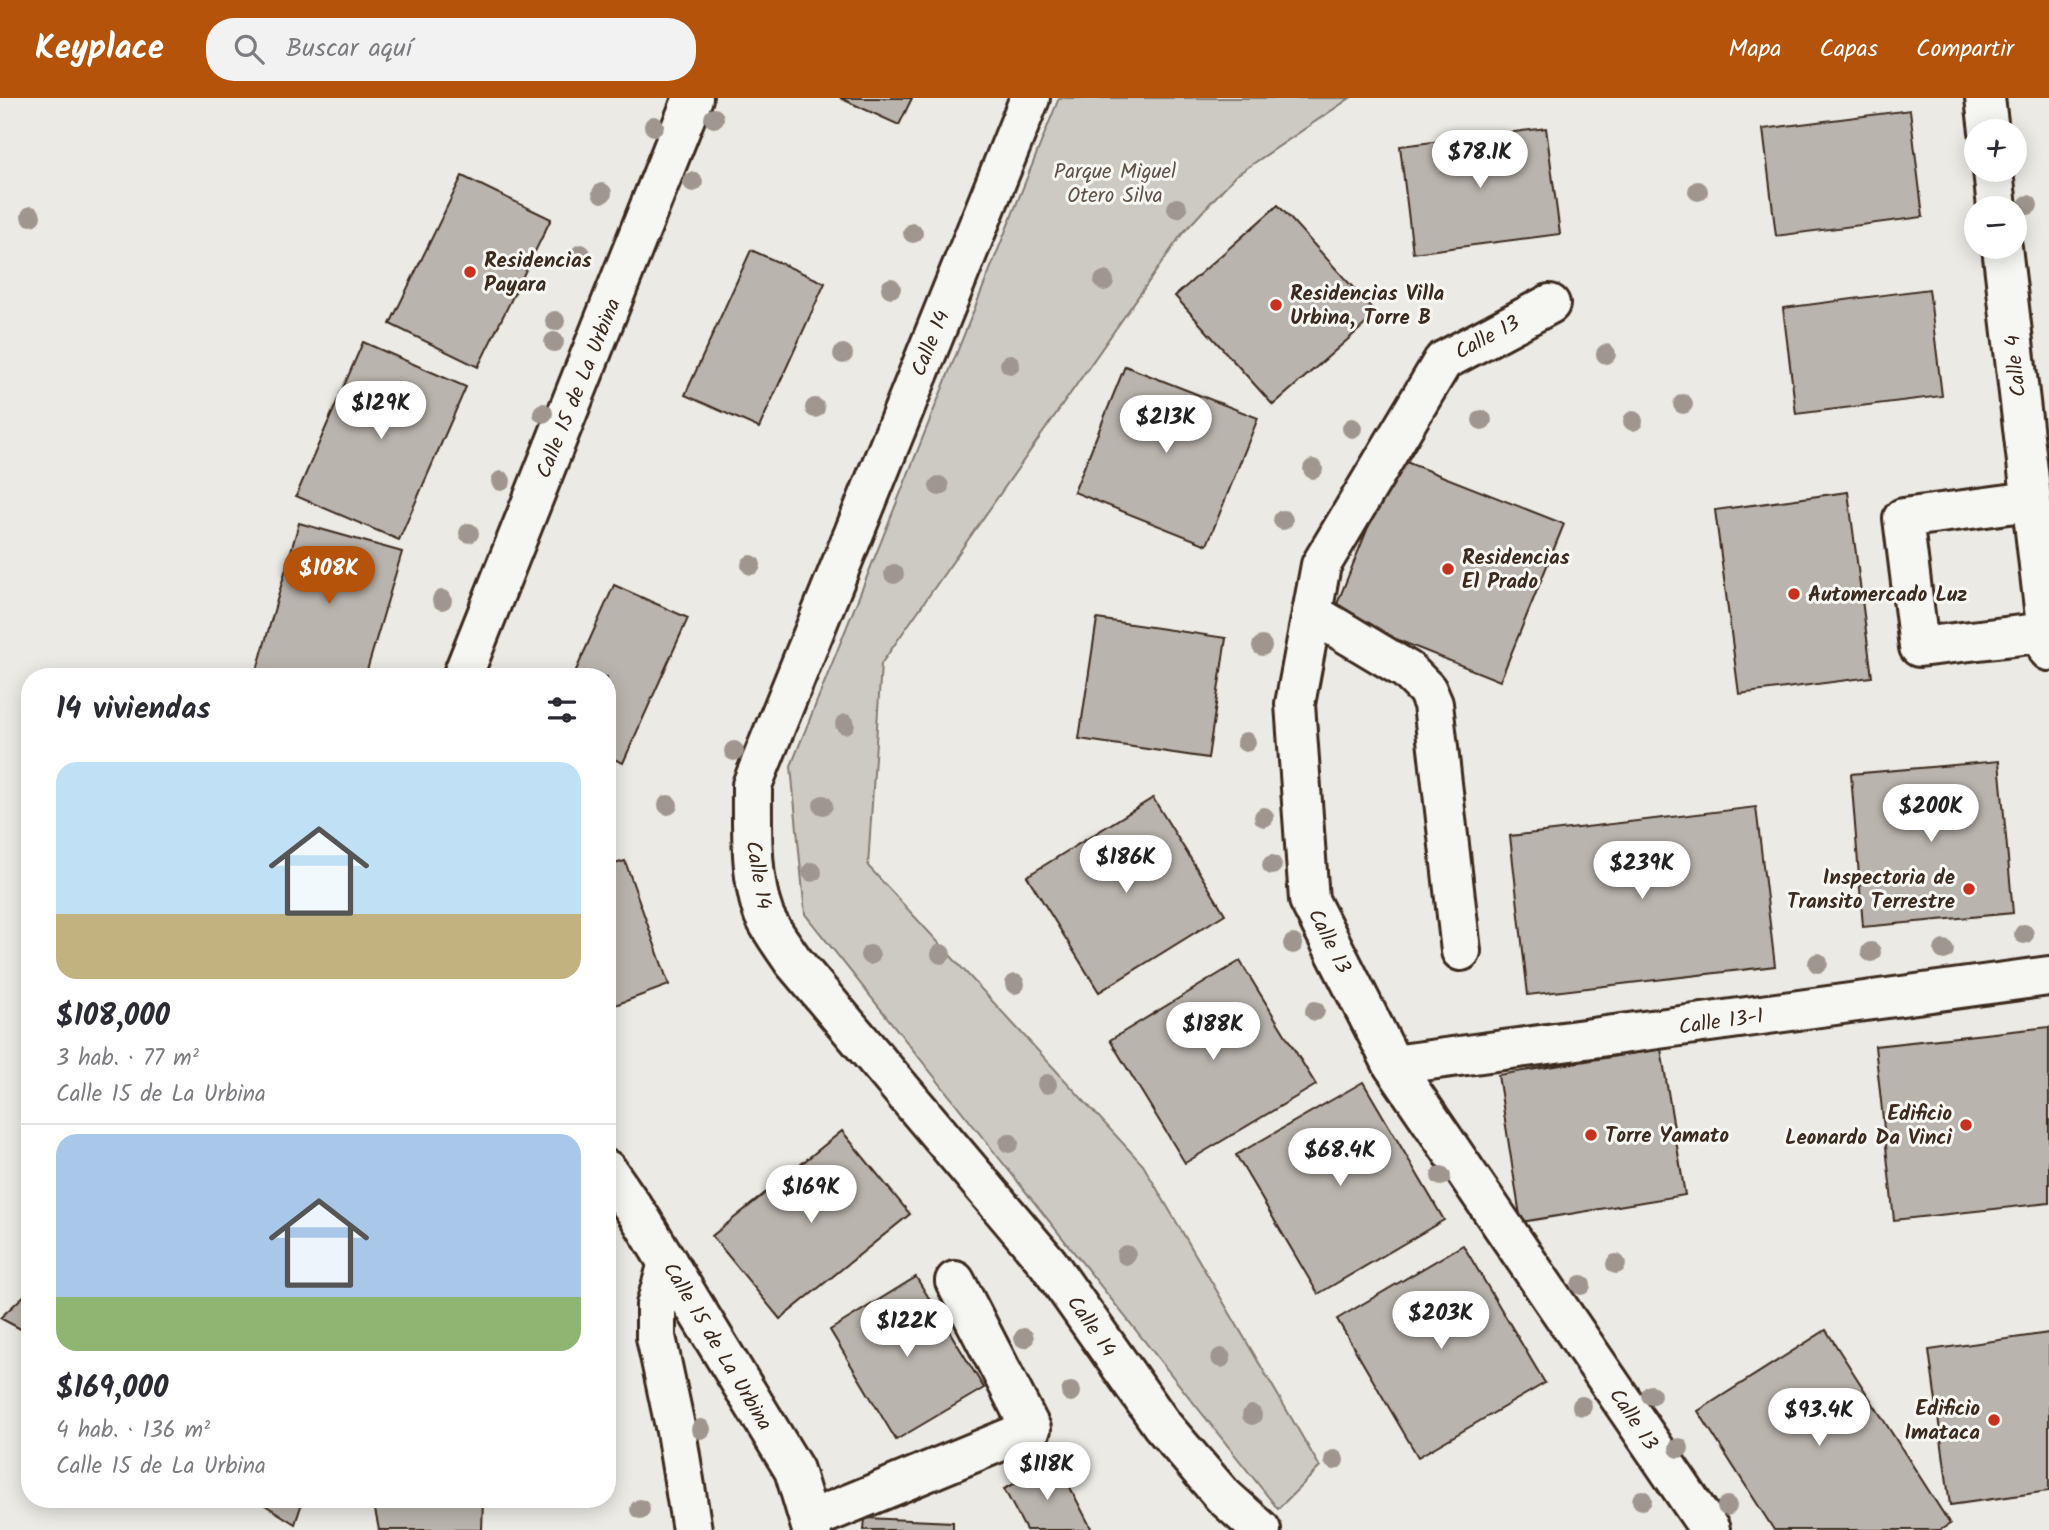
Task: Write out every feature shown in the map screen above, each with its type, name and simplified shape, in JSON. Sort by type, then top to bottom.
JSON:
[{"type":"street","name":"Calle 15 de La Urbina","points":[[466,668],[693,98]]},
{"type":"street","name":"Calle 14","points":[[1030,98],[752,785],[751,828],[755,874],[764,915],[793,961],[1048,1263],[1161,1425],[1222,1495],[1261,1530]]},
{"type":"street","points":[[1985,98],[1988,119]]},
{"type":"street","name":"Calle 4","points":[[2003,259],[2048,642]]},
{"type":"street","name":"Calle 13","points":[[1550,304],[1443,361],[1321,565],[1296,704],[1309,900],[1394,1065],[1710,1530]]},
{"type":"street","points":[[2031,501],[1903,518],[1919,647],[2048,642]]},
{"type":"street","points":[[1312,613],[1407,670],[1427,690],[1433,704],[1461,951]]},
{"type":"street","name":"Calle 13-1","points":[[1394,1065],[2049,976]]},
{"type":"street","name":"Calle 15 de La Urbina","points":[[616,1184],[668,1263],[794,1469],[811,1525]]},
{"type":"street","points":[[668,1263],[656,1305],[656,1337],[676,1431],[692,1530]]},
{"type":"street","points":[[811,1525],[1031,1429],[955,1281]]},
{"type":"green space","name":"Parque Miguel Otero Silva","points":[[1059,98],[1350,98],[1235,176],[1182,234],[881,664],[868,866],[1143,1165],[1320,1467],[1278,1509],[805,914],[791,766]]},
{"type":"building","points":[[840,98],[912,98],[899,125]]},
{"type":"building","points":[[1910,110],[1923,217],[1776,236],[1763,129]]},
{"type":"building","points":[[1546,128],[1560,234],[1413,253],[1400,146]]},
{"type":"building","name":"Residencias Payara","points":[[462,176],[551,219],[478,367],[390,324]]},
{"type":"building","name":"Residencias Villa Urbina, Torre B","points":[[1278,205],[1377,314],[1273,405],[1175,296]]},
{"type":"building","points":[[751,250],[825,283],[759,428],[685,395]]},
{"type":"building","points":[[1929,289],[1942,396],[1796,414],[1783,308]]},
{"type":"building","points":[[363,342],[466,387],[399,540],[296,496]]},
{"type":"building","points":[[1125,366],[1258,418],[1207,545],[1074,492]]},
{"type":"building","name":"Residencias El Prado","points":[[1396,458],[1564,524],[1500,681],[1333,614]]},
{"type":"building","name":"Automercado Luz","points":[[1848,492],[1872,677],[1739,694],[1715,510]]},
{"type":"building","points":[[299,523],[402,552],[368,668],[258,668]]},
{"type":"building","points":[[614,585],[688,618],[623,763],[616,760],[616,668],[577,668]]},
{"type":"building","points":[[1097,619],[1226,638],[1208,758],[1079,739]]},
{"type":"building","points":[[1999,761],[2013,913],[1863,927],[1851,774]]},
{"type":"building","points":[[1153,798],[1225,914],[1099,992],[1027,876]]},
{"type":"building","points":[[1756,807],[1775,966],[1528,995],[1510,836]]},
{"type":"building","points":[[625,861],[669,985],[616,1005],[616,864]]},
{"type":"building","points":[[1240,961],[1316,1085],[1185,1163],[1110,1040]]},
{"type":"building","name":"Edificio Leonardo Da Vinci","points":[[2049,1027],[2049,1203],[1894,1220],[1875,1046]]},
{"type":"building","name":"Torre Yamato","points":[[1661,1049],[1685,1195],[1521,1222],[1498,1075]]},
{"type":"building","points":[[1363,1082],[1444,1220],[1318,1294],[1236,1155]]},
{"type":"building","points":[[842,1131],[910,1214],[780,1319],[712,1236]]},
{"type":"building","points":[[1463,1245],[1545,1383],[1418,1457],[1337,1319]]},
{"type":"building","points":[[916,1277],[984,1388],[896,1440],[830,1330]]},
{"type":"building","points":[[21,1298],[21,1329],[0,1318]]},
{"type":"building","points":[[1826,1330],[1950,1524],[1940,1530],[1774,1530],[1698,1411]]},
{"type":"building","name":"Edificio Imataca","points":[[2049,1333],[2049,1491],[1950,1505],[1929,1350]]},
{"type":"building","points":[[1057,1462],[1092,1530],[1026,1530],[1004,1489]]},
{"type":"building","points":[[270,1508],[300,1508],[295,1524]]},
{"type":"building","points":[[375,1508],[483,1508],[482,1530],[379,1530]]},
{"type":"building","points":[[865,1518],[953,1522],[953,1530],[864,1530]]},
{"type":"place","name":"Residencias Payara","points":[[470,272]]},
{"type":"place","name":"Residencias Villa Urbina, Torre B","points":[[1276,305]]},
{"type":"place","name":"Residencias El Prado","points":[[1448,569]]},
{"type":"place","name":"Automercado Luz","points":[[1794,594]]},
{"type":"place","name":"Inspectoria de Transito Terrestre","points":[[1969,889]]},
{"type":"place","name":"Edificio Leonardo Da Vinci","points":[[1966,1125]]},
{"type":"place","name":"Torre Yamato","points":[[1591,1135]]},
{"type":"place","name":"Edificio Imataca","points":[[1994,1420]]}]
